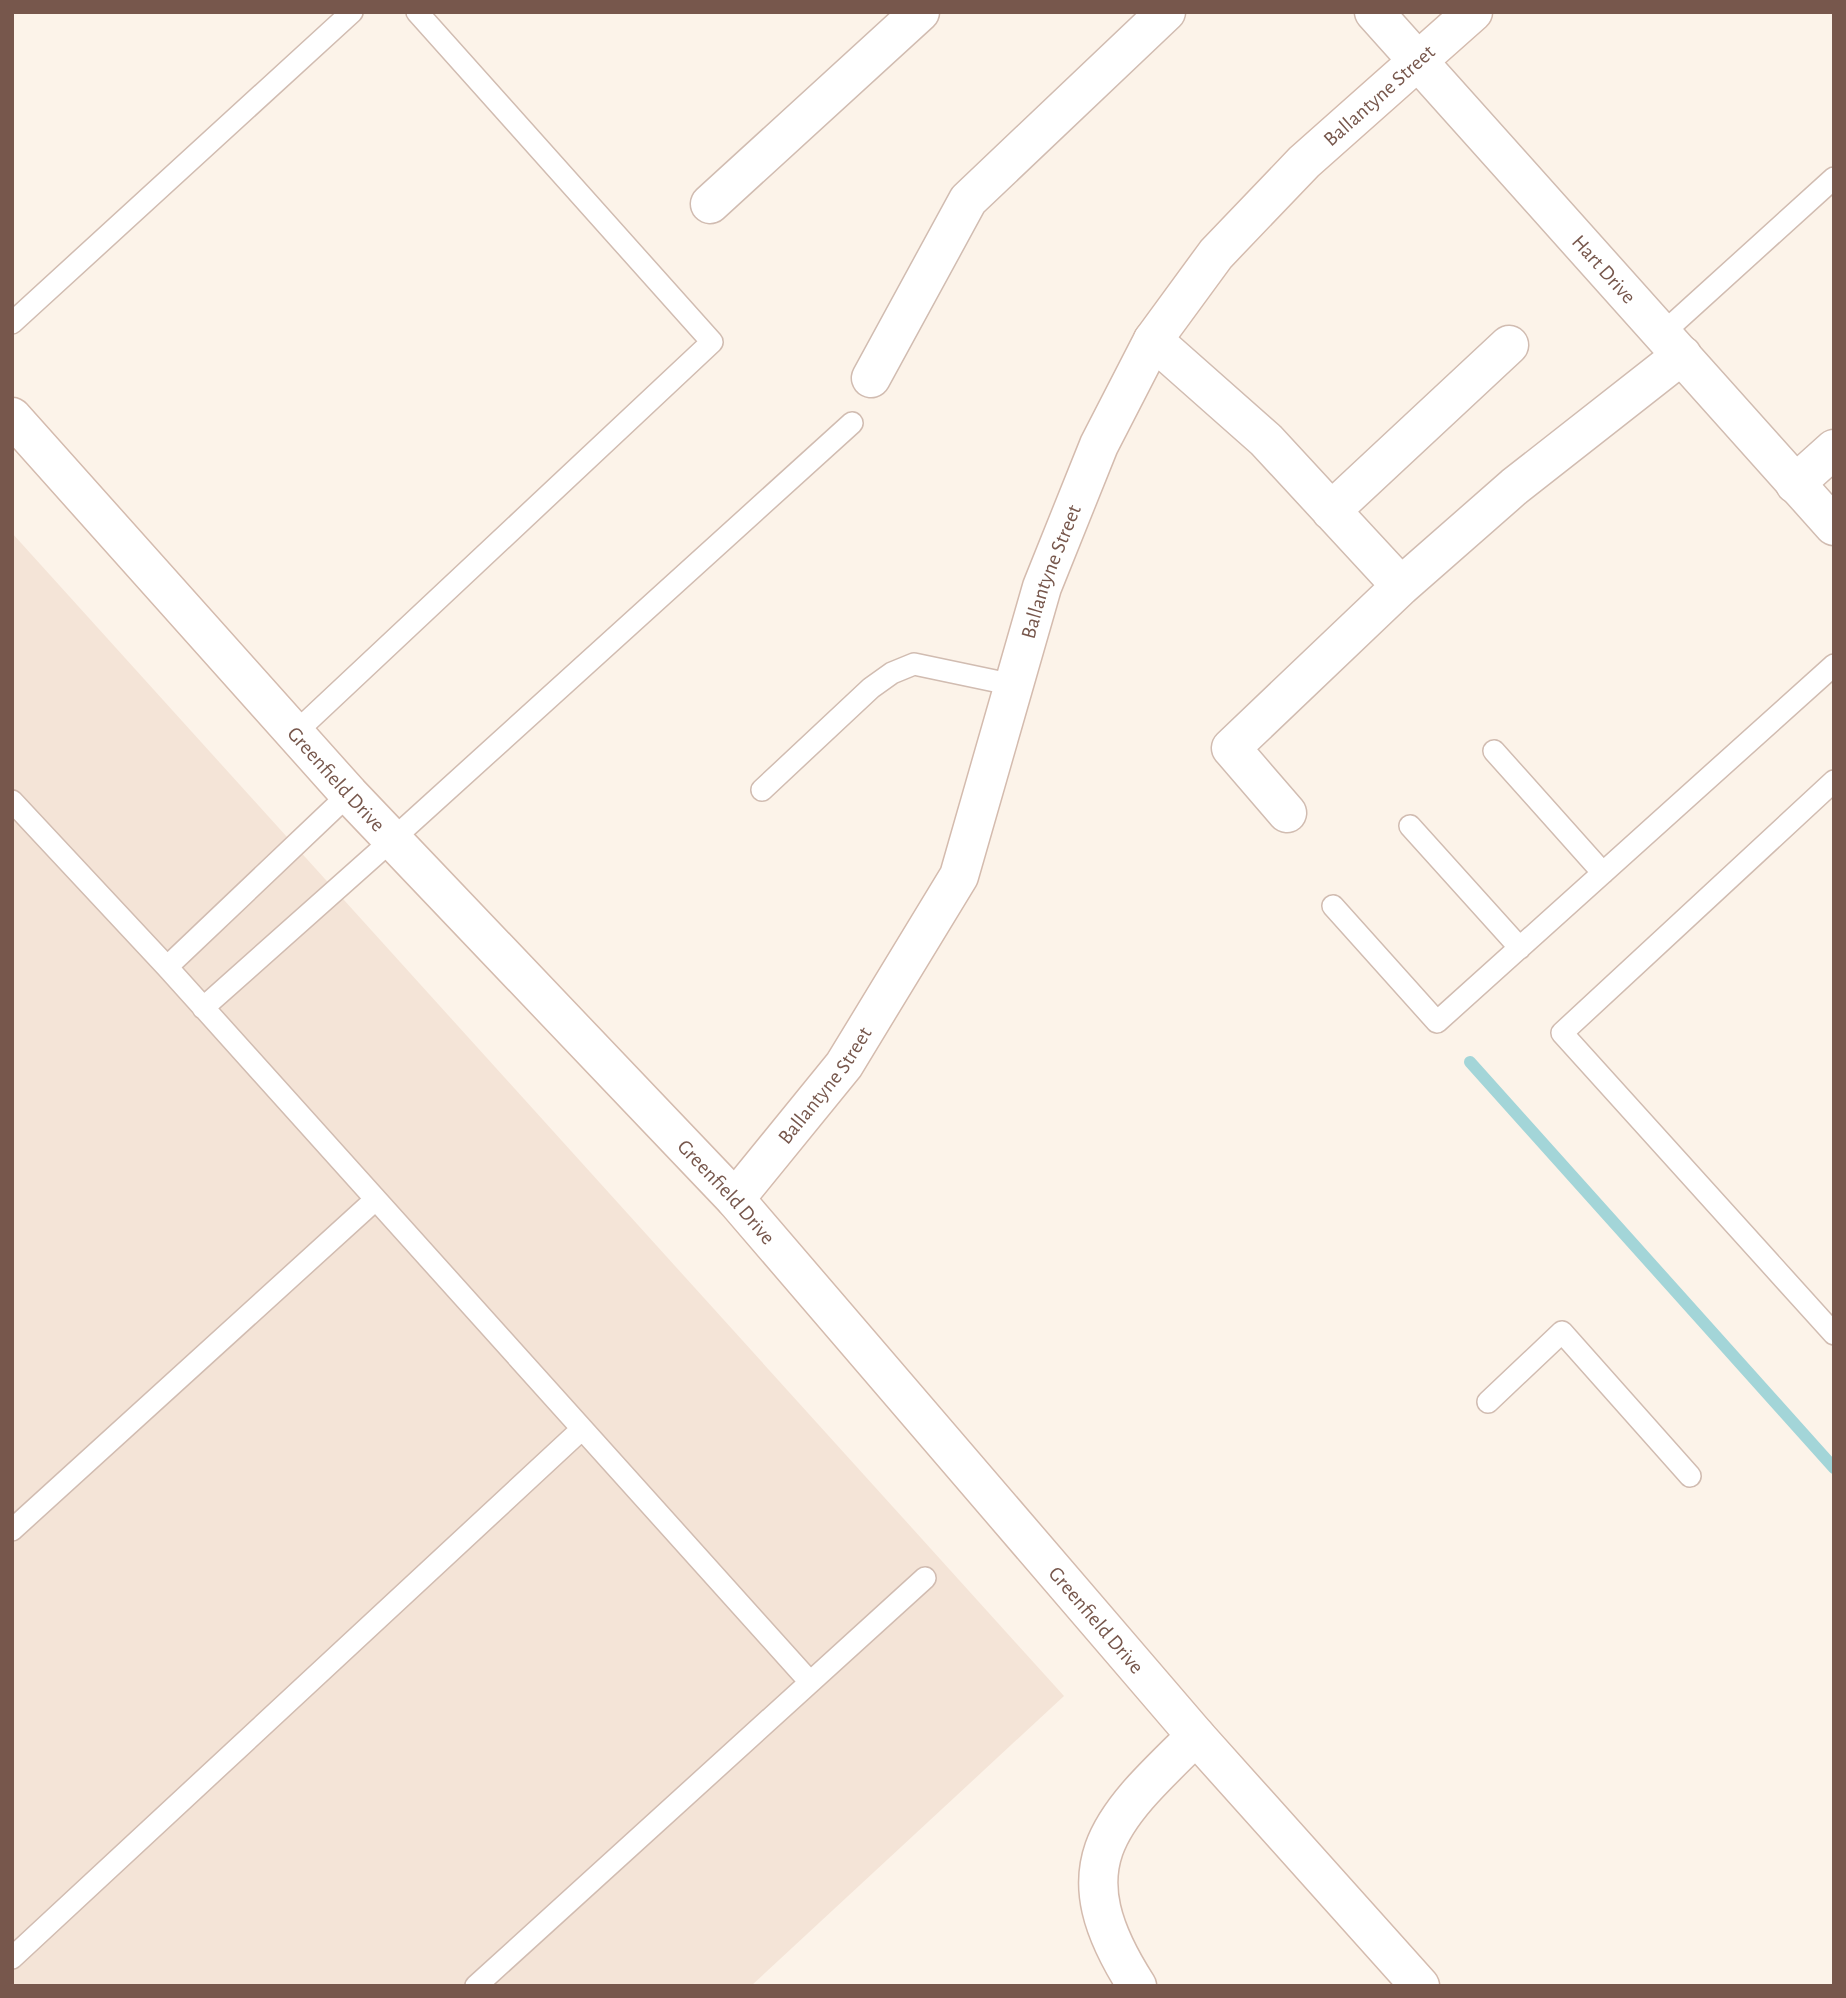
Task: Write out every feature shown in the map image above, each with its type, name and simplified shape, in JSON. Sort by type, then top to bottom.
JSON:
[{"type":"main road","points":[[710,204],[920,12]]},
{"type":"main road","points":[[871,379],[968,200],[1166,12]]},
{"type":"main road","name":"Hart Drive","points":[[1374,12],[1834,526]]},
{"type":"main road","name":"Ballantyne Street","points":[[735,1199],[844,1065],[959,876],[1042,587],[1098,445],[1153,340],[1216,254],[1304,162],[1474,12]]},
{"type":"main road","points":[[1153,340],[1266,440],[1401,586]]},
{"type":"main road","points":[[1287,813],[1231,748],[1401,586],[1672,344]]},
{"type":"main road","points":[[1331,511],[1510,345]]},
{"type":"main road","name":"Greenfield Drive","points":[[12,417],[349,794],[735,1199],[1196,1736],[1420,1986]]},
{"type":"main road","points":[[1795,484],[1834,449]]},
{"type":"main road","points":[[1137,1986],[1109,1937],[1102,1916],[1098,1888],[1102,1854],[1127,1805],[1196,1736]]},
{"type":"lane","points":[[12,323],[352,12]]},
{"type":"lane","points":[[295,733],[712,342],[417,12]]},
{"type":"lane","points":[[1672,344],[1834,178]]},
{"type":"lane","points":[[203,1008],[852,423]]},
{"type":"lane","points":[[762,790],[871,688],[892,673],[914,664],[1014,685]]},
{"type":"lane","points":[[1332,906],[1437,1022],[1834,665]]},
{"type":"lane","points":[[1494,751],[1603,873]]},
{"type":"lane","points":[[1834,781],[1562,1033],[1834,1334]]},
{"type":"lane","points":[[167,967],[349,794]]},
{"type":"lane","points":[[12,801],[167,967],[810,1682]]},
{"type":"lane","points":[[1410,826],[1520,948]]},
{"type":"lane","points":[[12,1530],[376,1200]]},
{"type":"lane","points":[[1488,1402],[1562,1332],[1690,1476]]},
{"type":"lane","points":[[12,1958],[582,1429]]},
{"type":"lane","points":[[476,1986],[925,1578]]},
{"type":"shaded area","points":[[12,533],[1064,1696],[751,1986],[12,1986]]},
{"type":"waterway","points":[[1470,1062],[1834,1468]]}]
